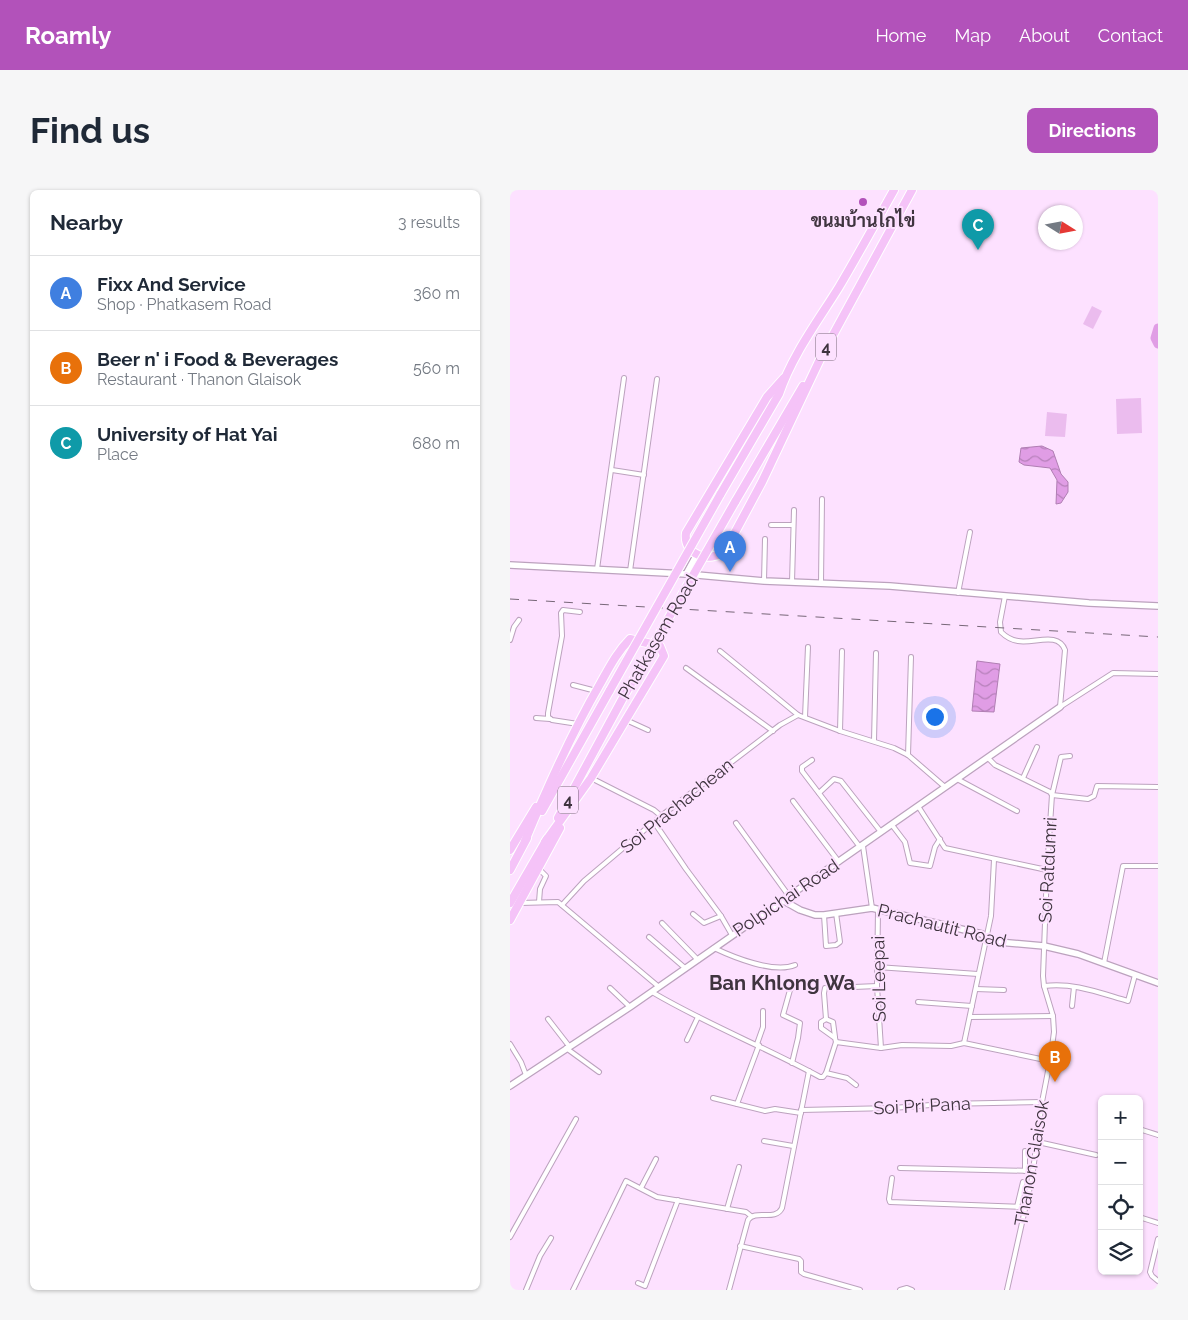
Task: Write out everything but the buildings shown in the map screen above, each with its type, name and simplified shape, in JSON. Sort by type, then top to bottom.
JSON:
[{"type":"highway","name":"Phatkasem Road","points":[[510,870],[720,495],[779,394],[784,378],[794,358],[844,279],[894,190]]},
{"type":"highway","name":"Phatkasem Road","points":[[510,903],[734,502],[823,353],[912,190]]},
{"type":"highway","points":[[784,378],[767,397],[686,533],[685,541],[688,549],[697,554],[710,558],[717,557],[725,551],[762,482],[823,353]]},
{"type":"highway","points":[[525,842],[549,784],[578,724],[621,647],[630,639],[660,646],[664,656],[591,778],[545,842]]},
{"type":"highway","points":[[510,850],[549,784]]},
{"type":"highway","points":[[510,920],[574,802]]},
{"type":"street","points":[[597,569],[624,378]]},
{"type":"street","points":[[630,571],[657,379]]},
{"type":"street","points":[[612,470],[644,475]]},
{"type":"street","points":[[821,583],[822,499]]},
{"type":"street","points":[[792,582],[794,510]]},
{"type":"street","points":[[771,525],[794,525]]},
{"type":"street","points":[[958,593],[970,532]]},
{"type":"street","points":[[764,581],[765,539]]},
{"type":"street","points":[[686,574],[697,554]]},
{"type":"street","points":[[510,564],[686,574],[764,581],[890,586],[958,593],[1158,606]]},
{"type":"street","points":[[1005,596],[1000,622],[1001,632],[1008,638],[1019,642],[1057,640],[1065,650],[1060,707]]},
{"type":"street","points":[[550,719],[548,713],[562,636],[561,613],[563,610],[580,612]]},
{"type":"street","points":[[510,640],[514,627],[519,620]]},
{"type":"street","points":[[805,717],[808,647]]},
{"type":"street","points":[[720,651],[798,715],[894,748],[908,755],[946,787]]},
{"type":"street","points":[[840,731],[842,651]]},
{"type":"street","points":[[874,741],[876,653]]},
{"type":"street","points":[[908,755],[913,673],[911,656]]},
{"type":"street","points":[[686,668],[773,731]]},
{"type":"street","points":[[1060,707],[1113,673],[1158,674]]},
{"type":"street","points":[[573,685],[596,691]]},
{"type":"street","name":"Polpichai Road","points":[[510,1086],[652,992],[1060,707]]},
{"type":"street","name":"Soi Prachachean","points":[[562,905],[584,881],[661,816],[773,731],[798,715]]},
{"type":"street","points":[[536,718],[578,724]]},
{"type":"street","points":[[626,720],[648,730]]},
{"type":"street","points":[[1023,778],[1037,747]]},
{"type":"street","name":"Soi Ratdumri","points":[[1044,946],[1052,794],[1061,757],[1070,756]]},
{"type":"street","points":[[988,758],[996,765],[1052,794],[1088,799],[1094,796],[1098,786],[1158,787]]},
{"type":"street","points":[[812,760],[801,768],[862,847]]},
{"type":"street","points":[[591,778],[654,810],[661,816]]},
{"type":"street","points":[[819,793],[834,779],[841,781],[881,833]]},
{"type":"street","points":[[958,779],[1017,811]]},
{"type":"street","points":[[793,801],[839,862]]},
{"type":"street","points":[[918,806],[945,848],[1047,870]]},
{"type":"street","points":[[654,822],[721,916],[732,936]]},
{"type":"street","points":[[736,823],[789,896]]},
{"type":"street","points":[[892,825],[905,842],[910,863],[930,866],[935,847],[940,839]]},
{"type":"street","name":"Soi Leepai","points":[[862,847],[875,909],[881,1048]]},
{"type":"street","points":[[964,1043],[992,916],[994,860]]},
{"type":"street","points":[[1104,963],[1123,866],[1158,866]]},
{"type":"street","points":[[538,869],[546,876],[540,889],[539,902]]},
{"type":"street","points":[[520,902],[555,901],[562,905],[659,987]]},
{"type":"street","name":"Prachautit Road","points":[[784,901],[800,910],[815,915],[875,909],[982,934],[987,941],[1044,946],[1078,954],[1158,983]]},
{"type":"street","points":[[824,915],[826,946],[836,945],[840,942],[836,913]]},
{"type":"street","points":[[693,914],[704,923],[721,916]]},
{"type":"street","points":[[662,923],[698,960]]},
{"type":"street","points":[[649,937],[685,968]]},
{"type":"street","name":"Thanon Glaisok","points":[[1007,1290],[1033,1172],[1054,1032],[1053,1016],[1044,986],[1044,946]]},
{"type":"street","points":[[714,948],[743,961],[783,968],[795,965]]},
{"type":"street","points":[[877,968],[978,974]]},
{"type":"street","points":[[1044,986],[1060,984],[1128,1001],[1135,975]]},
{"type":"street","points":[[792,1063],[800,1023],[783,1015],[790,990],[794,984]]},
{"type":"street","points":[[854,987],[877,986]]},
{"type":"street","points":[[1072,1006],[1074,987]]},
{"type":"street","points":[[610,988],[630,1007]]},
{"type":"street","points":[[825,988],[826,1019]]},
{"type":"street","points":[[976,989],[1004,990]]},
{"type":"street","points":[[652,992],[698,1017],[820,1077],[823,1077],[826,1073],[836,1040],[833,1022],[826,1019]]},
{"type":"street","points":[[918,1002],[972,1006]]},
{"type":"street","points":[[738,1104],[763,1027],[763,1011]]},
{"type":"street","points":[[970,1017],[1053,1016]]},
{"type":"street","points":[[687,1040],[698,1017]]},
{"type":"street","points":[[548,1019],[568,1047],[599,1072]]},
{"type":"street","points":[[826,1019],[821,1022],[821,1028],[836,1040],[881,1048],[902,1045],[951,1046],[964,1043],[1050,1061]]},
{"type":"street","points":[[510,1044],[521,1062],[526,1075]]},
{"type":"street","points":[[573,1290],[626,1181],[657,1196],[746,1212],[751,1216],[780,1213],[809,1072]]},
{"type":"street","points":[[826,1073],[847,1078],[856,1085]]},
{"type":"street","name":"Soi Pri Pana","points":[[712,1098],[765,1111],[774,1109],[801,1112],[943,1104],[1042,1102]]},
{"type":"street","points":[[510,1237],[576,1119]]},
{"type":"street","points":[[1143,1131],[1158,1135]]},
{"type":"street","points":[[764,1141],[793,1146]]},
{"type":"street","points":[[1038,1142],[1096,1155]]},
{"type":"street","points":[[1025,1151],[1025,1171]]},
{"type":"street","points":[[641,1188],[656,1159]]},
{"type":"street","points":[[727,1209],[739,1167]]},
{"type":"street","points":[[900,1168],[1033,1172]]},
{"type":"street","points":[[892,1178],[890,1202],[1026,1207]]},
{"type":"street","points":[[1017,1207],[1023,1182]]},
{"type":"street","points":[[638,1283],[645,1286],[678,1200]]},
{"type":"street","points":[[729,1290],[740,1246],[751,1216]]},
{"type":"street","points":[[1143,1218],[1158,1223]]},
{"type":"street","points":[[526,1290],[540,1256],[551,1238]]},
{"type":"street","points":[[1158,1240],[1150,1272],[1158,1281]]},
{"type":"street","points":[[740,1246],[799,1259],[802,1261],[801,1272],[804,1274],[860,1290]]},
{"type":"street","points":[[900,1290],[907,1288],[912,1290]]},
{"type":"shaded area","points":[[1092,306],[1102,311],[1093,329],[1083,324]]},
{"type":"shaded area","points":[[1141,398],[1142,433],[1117,434],[1116,399]]},
{"type":"shaded area","points":[[1047,412],[1067,414],[1065,437],[1045,436]]},
{"type":"water","points":[[1042,446],[1053,451],[1061,474],[1068,482],[1068,492],[1061,503],[1056,504],[1057,480],[1050,468],[1024,465],[1019,462],[1021,448]]},
{"type":"water","points":[[977,661],[1000,664],[994,712],[972,711]]},
{"type":"waterway","points":[[1158,328],[1155,338],[1158,344]]},
{"type":"railway","points":[[510,599],[1158,637]]},
{"type":"place","name":"ขนมบ้านโกไข่","points":[[863,202]]},
{"type":"place","name":"University of Hat Yai","points":[[978,250]]},
{"type":"place","name":"Fixx And Service","points":[[730,572]]},
{"type":"place","name":"Beer n' i Food & Beverages","points":[[1055,1082]]},
{"type":"district","name":"Ban Khlong Wa","points":[[782,983]]}]
